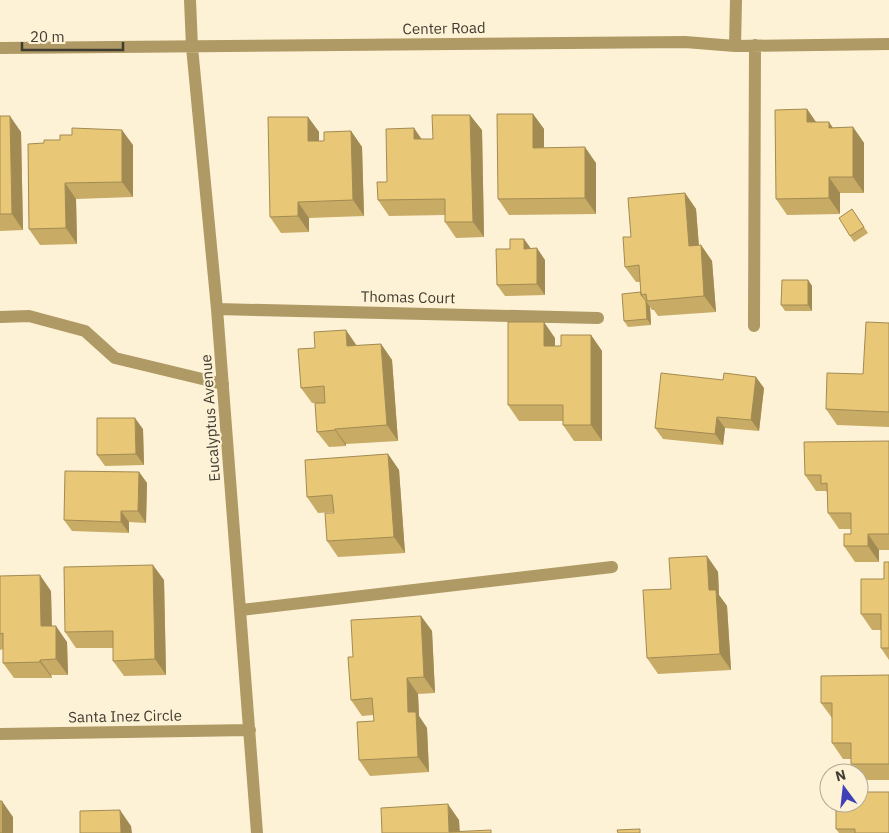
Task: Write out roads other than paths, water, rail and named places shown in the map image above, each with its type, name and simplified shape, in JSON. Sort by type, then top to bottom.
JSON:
[{"type":"street","name":"Eucalyptus Avenue","points":[[190,0],[192,47],[218,309],[257,833]]},
{"type":"street","points":[[735,46],[736,0]]},
{"type":"street","name":"Center Road","points":[[0,48],[685,42],[735,46],[889,44]]},
{"type":"street","points":[[754,46],[754,326]]},
{"type":"street","name":"Thomas Court","points":[[218,309],[598,318]]},
{"type":"street","points":[[0,317],[29,316],[85,331],[115,358],[223,384]]},
{"type":"street","points":[[241,610],[612,567]]},
{"type":"street","name":"Santa Inez Circle","points":[[0,734],[250,730]]}]
